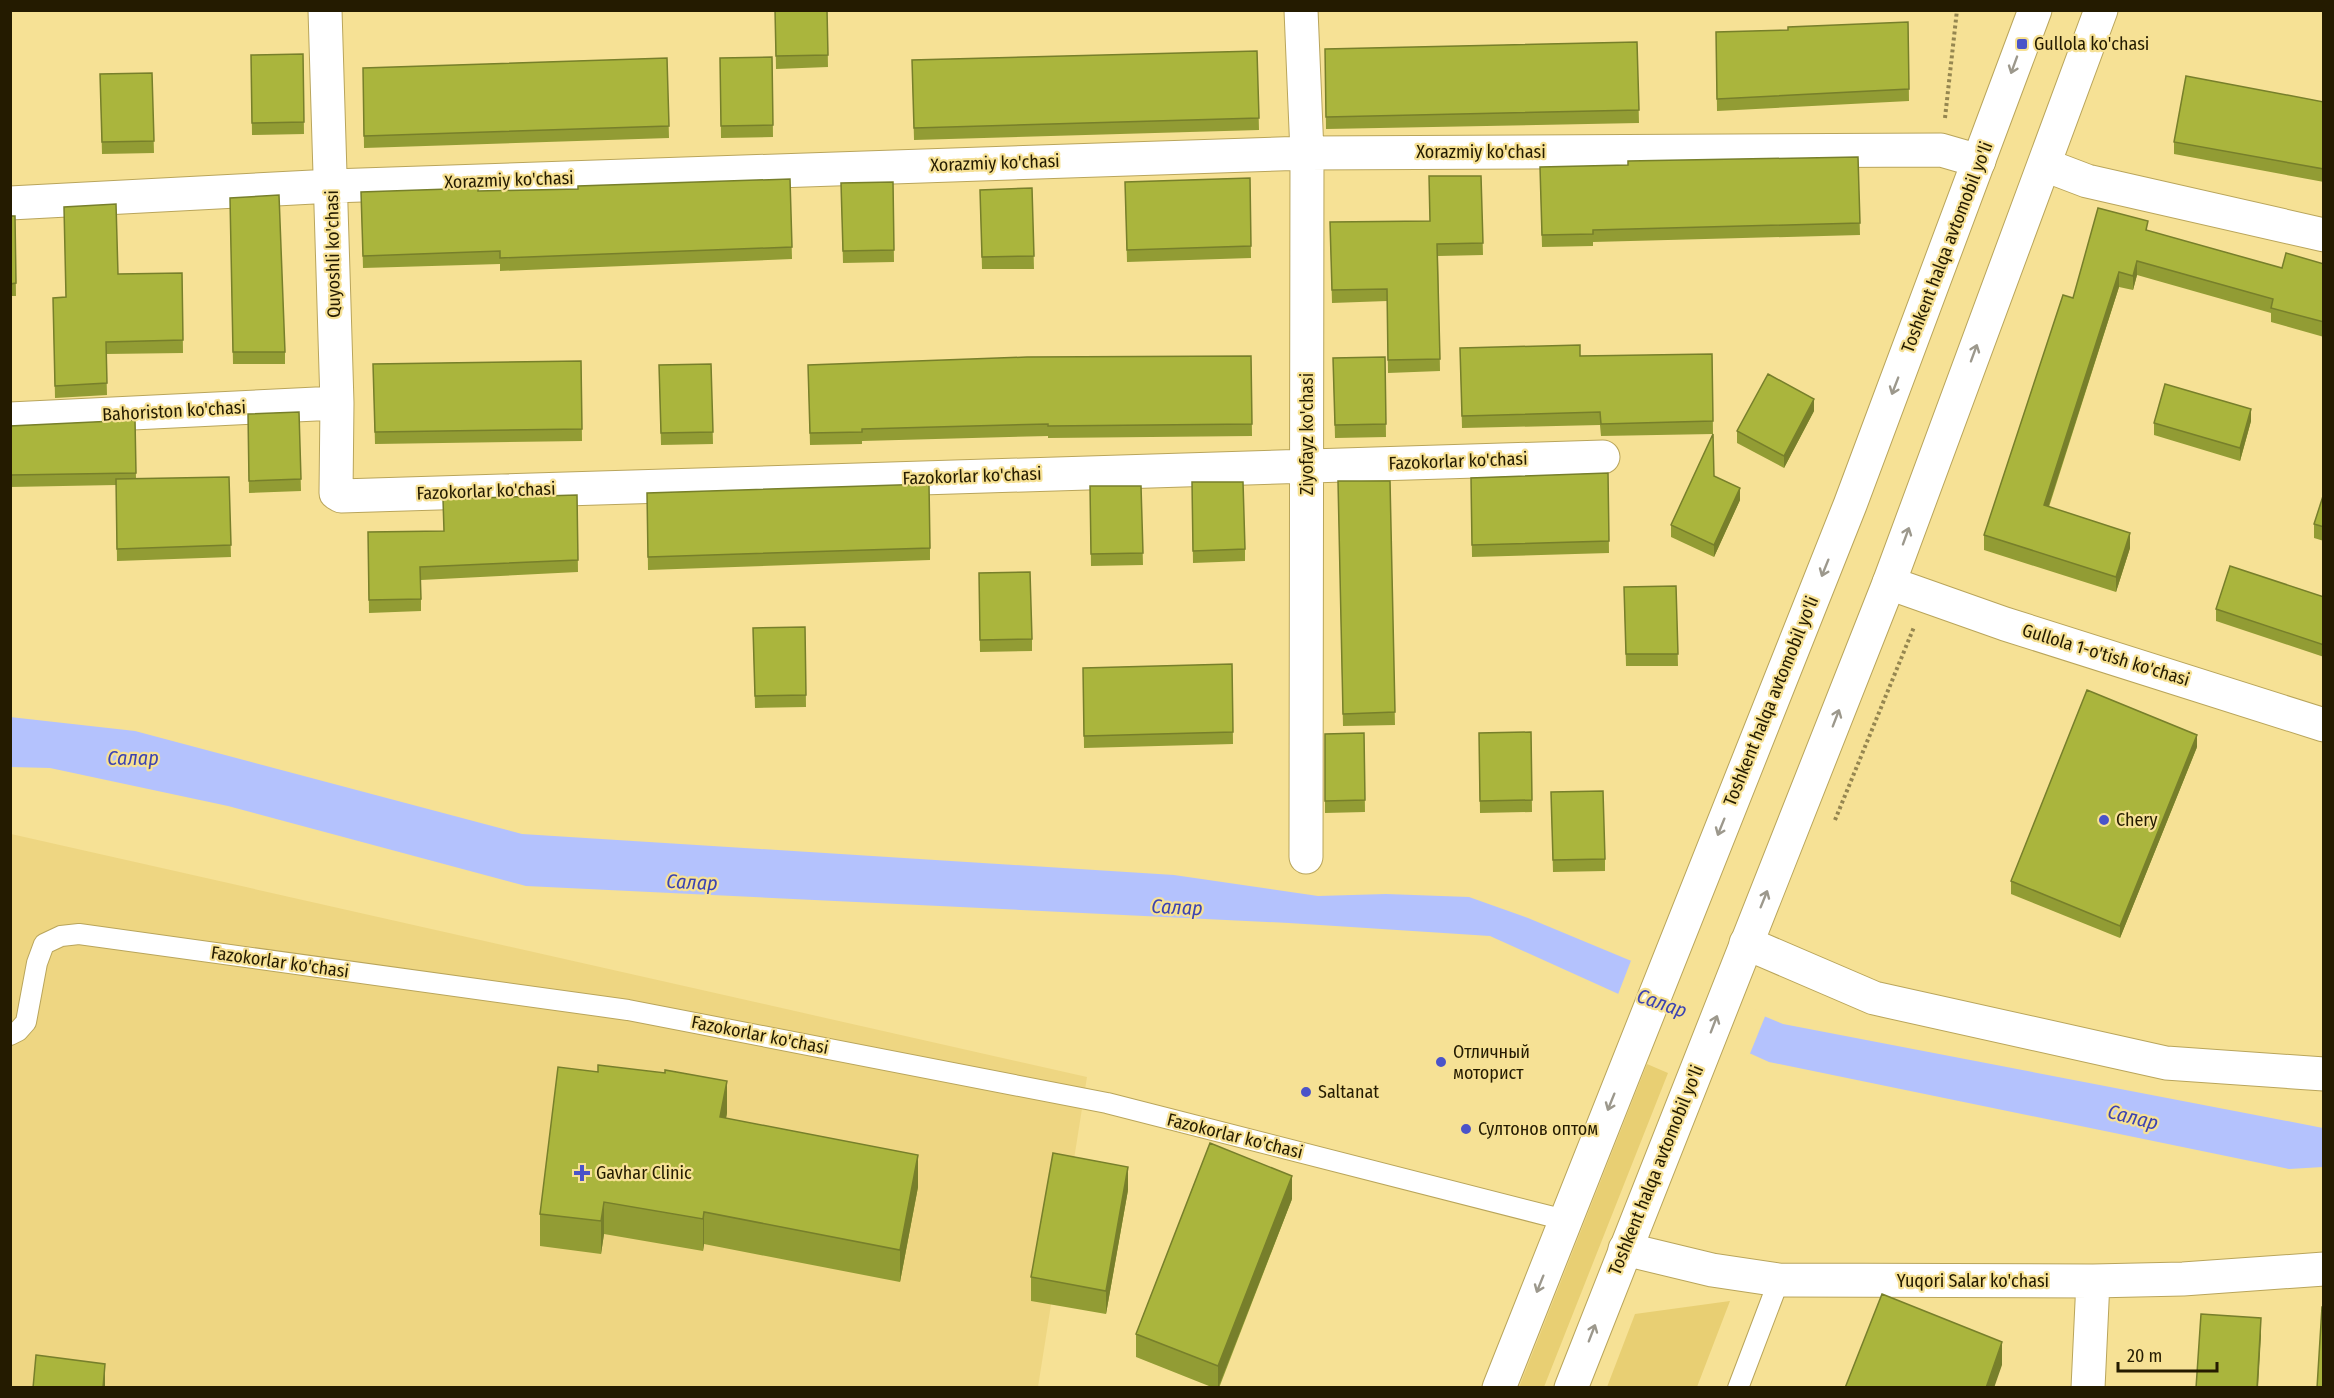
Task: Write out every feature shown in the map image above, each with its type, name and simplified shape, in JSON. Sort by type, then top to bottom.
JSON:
[{"type":"main road","name":"Quyoshli ko'chasi","points":[[325,10],[337,403],[336,493],[341,496]]},
{"type":"main road","name":"Ziyofayz ko'chasi","points":[[1301,10],[1307,153],[1306,857]]},
{"type":"main road","name":"Toshkent halqa avtomobil yo'li","points":[[1499,1388],[1672,947],[1850,505],[2035,10]]},
{"type":"main road","name":"Toshkent halqa avtomobil yo'li","points":[[1571,1388],[1889,582],[2102,10]]},
{"type":"main road","points":[[2076,80],[2119,10]]},
{"type":"main road","name":"Xorazmiy ko'chasi","points":[[10,203],[332,186],[1307,153],[1941,150],[1979,161]]},
{"type":"main road","points":[[2045,165],[2087,181],[2324,235]]},
{"type":"main road","name":"Bahoriston ko'chasi","points":[[10,419],[337,403]]},
{"type":"main road","name":"Fazokorlar ko'chasi","points":[[341,496],[1603,457]]},
{"type":"main road","name":"Gullola 1-o'tish ko'chasi","points":[[1889,582],[2005,624],[2324,725]]},
{"type":"main road","points":[[1746,943],[1874,998],[2166,1063],[2324,1074]]},
{"type":"main road","name":"Yuqori Salar ko'chasi","points":[[1625,1248],[1712,1270],[1779,1280],[2092,1281],[2183,1279],[2324,1269]]},
{"type":"main road","points":[[2088,1388],[2092,1281]]},
{"type":"lane","name":"Fazokorlar ko'chasi","points":[[10,1035],[18,1031],[26,1022],[37,963],[44,944],[61,936],[79,934],[640,1012],[1107,1103],[1565,1220]]},
{"type":"lane","points":[[1738,1388],[1779,1280]]},
{"type":"path","points":[[1941,150],[1957,10]]},
{"type":"path","points":[[1835,820],[1927,596]]},
{"type":"shaded area","points":[[11,834],[1087,1077],[1038,1387],[11,1388]]},
{"type":"shaded area","points":[[1647,1064],[1668,1073],[1544,1387],[1519,1387]]},
{"type":"shaded area","points":[[1730,1301],[1697,1387],[1607,1387],[1635,1314]]},
{"type":"water","name":"Салар","points":[[10,717],[135,731],[522,834],[1174,875],[1318,896],[1386,894],[1469,897],[1528,918],[1783,1024],[2323,1128],[2323,1167],[2289,1169],[1769,1062],[1490,936],[1289,923],[526,886],[228,806],[50,768],[11,767]]},
{"type":"pier","points":[[1632,958],[1766,1014],[1749,1056],[1617,997]]},
{"type":"building","points":[[775,10],[827,10],[828,55],[776,56]]},
{"type":"building","points":[[1908,22],[1909,89],[1717,99],[1716,32]]},
{"type":"building","points":[[1637,42],[1639,110],[1326,117],[1325,49]]},
{"type":"building","points":[[1257,51],[1259,118],[914,128],[912,60]]},
{"type":"building","points":[[303,54],[304,122],[252,123],[251,55]]},
{"type":"building","points":[[772,57],[773,125],[721,126],[720,58]]},
{"type":"building","points":[[667,58],[669,126],[364,136],[363,68]]},
{"type":"building","points":[[152,73],[154,141],[102,142],[100,74]]},
{"type":"building","points":[[2186,76],[2324,102],[2324,169],[2174,142]]},
{"type":"building","points":[[1858,157],[1860,223],[1593,230],[1593,234],[1542,235],[1540,167],[1628,165],[1628,161]]},
{"type":"building","points":[[1429,176],[1481,176],[1483,243],[1437,244],[1440,359],[1388,360],[1387,289],[1332,290],[1330,222],[1430,221]]},
{"type":"building","points":[[1250,178],[1251,246],[1127,250],[1125,182]]},
{"type":"building","points":[[790,179],[792,247],[500,258],[500,251],[363,256],[361,192],[478,188],[478,191],[578,189],[578,186]]},
{"type":"building","points":[[893,182],[894,250],[843,251],[841,183]]},
{"type":"building","points":[[1032,188],[1034,256],[982,257],[980,190]]},
{"type":"building","points":[[279,195],[285,352],[233,352],[230,198]]},
{"type":"building","points":[[116,204],[118,274],[182,273],[183,340],[106,342],[107,383],[55,386],[53,298],[66,297],[64,207]]},
{"type":"building","points":[[2098,208],[2148,221],[2146,230],[2282,268],[2286,253],[2324,264],[2324,322],[2271,308],[2273,299],[2137,261],[2133,276],[2119,272],[2044,505],[2130,533],[2116,577],[1984,535],[2063,295],[2073,298]]},
{"type":"building","points":[[10,216],[15,216],[16,283],[10,284]]},
{"type":"building","points":[[1580,345],[1580,356],[1712,354],[1713,421],[1601,424],[1600,412],[1462,416],[1460,348]]},
{"type":"building","points":[[1251,356],[1252,424],[1048,426],[1048,424],[862,429],[862,432],[810,433],[808,365],[1027,357]]},
{"type":"building","points":[[1385,357],[1386,424],[1335,425],[1333,358]]},
{"type":"building","points":[[581,361],[582,429],[375,432],[373,364]]},
{"type":"building","points":[[711,364],[713,432],[661,433],[659,365]]},
{"type":"building","points":[[1768,374],[1814,399],[1784,456],[1737,431]]},
{"type":"building","points":[[2165,384],[2251,409],[2240,448],[2154,423]]},
{"type":"building","points":[[299,412],[301,479],[249,481],[248,414]]},
{"type":"building","points":[[135,420],[136,473],[10,475],[10,426]]},
{"type":"building","points":[[1713,434],[1714,476],[1740,488],[1714,545],[1671,525]]},
{"type":"building","points":[[1608,473],[1609,541],[1472,545],[1471,478]]},
{"type":"building","points":[[229,477],[231,545],[117,549],[116,479]]},
{"type":"building","points":[[1338,481],[1390,481],[1395,712],[1343,714]]},
{"type":"building","points":[[1192,482],[1243,482],[1245,549],[1193,551]]},
{"type":"building","points":[[929,484],[930,548],[648,557],[647,493]]},
{"type":"building","points":[[1090,486],[1141,486],[1143,553],[1091,554]]},
{"type":"building","points":[[2324,493],[2324,527],[2314,524]]},
{"type":"building","points":[[577,495],[578,560],[420,567],[421,599],[369,600],[368,532],[444,531],[443,499]]},
{"type":"building","points":[[2230,566],[2324,597],[2324,645],[2216,609]]},
{"type":"building","points":[[1030,572],[1032,639],[980,640],[979,573]]},
{"type":"building","points":[[1676,586],[1678,654],[1626,654],[1624,587]]},
{"type":"building","points":[[805,627],[806,695],[755,696],[753,628]]},
{"type":"building","points":[[1232,664],[1233,732],[1084,736],[1083,668]]},
{"type":"building","points":[[2087,690],[2197,735],[2120,926],[2011,881]]},
{"type":"building","points":[[1531,732],[1532,800],[1480,801],[1479,733]]},
{"type":"building","points":[[1364,733],[1365,800],[1325,801],[1325,734]]},
{"type":"building","points":[[1603,791],[1605,859],[1553,860],[1551,792]]},
{"type":"building","points":[[598,1065],[665,1073],[665,1070],[727,1081],[720,1117],[918,1155],[900,1250],[704,1212],[703,1219],[604,1202],[601,1221],[540,1214],[558,1067],[598,1072]]},
{"type":"building","points":[[1210,1143],[1292,1176],[1218,1366],[1136,1334]]},
{"type":"building","points":[[1053,1153],[1128,1167],[1106,1291],[1031,1277]]},
{"type":"building","points":[[1882,1294],[2002,1342],[1986,1388],[1845,1388]]},
{"type":"building","points":[[2322,1307],[2324,1307],[2324,1388],[2317,1388]]},
{"type":"building","points":[[2201,1314],[2261,1318],[2257,1388],[2196,1388]]},
{"type":"building","points":[[36,1355],[105,1364],[103,1388],[33,1388]]},
{"type":"place","name":"Gullola ko'chasi","points":[[2022,44]]},
{"type":"place","name":"Chery","points":[[2104,820]]},
{"type":"place","name":"Отличный моторист","points":[[1441,1062]]},
{"type":"place","name":"Saltanat","points":[[1306,1092]]},
{"type":"place","name":"Султонов оптом","points":[[1466,1129]]},
{"type":"place","name":"Gavhar Clinic","points":[[582,1173]]}]
